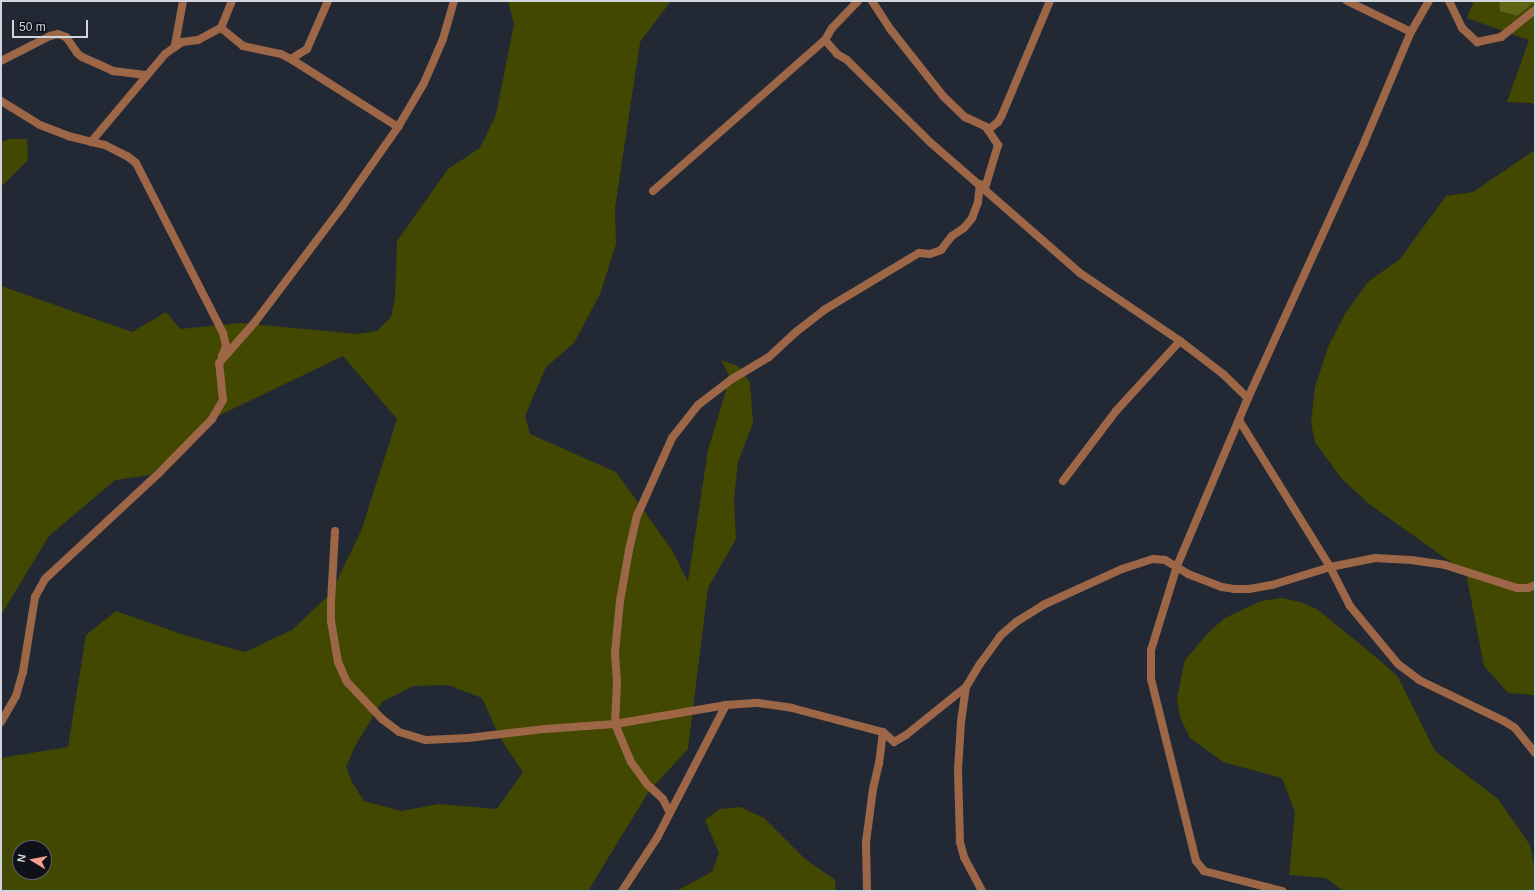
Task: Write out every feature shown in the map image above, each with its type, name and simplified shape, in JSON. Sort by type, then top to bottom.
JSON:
[{"type":"street","points":[[175,45],[183,1]]},
{"type":"street","points":[[91,142],[146,75],[175,45],[182,42],[198,40],[221,28],[232,1]]},
{"type":"street","points":[[291,59],[307,48],[328,1]]},
{"type":"street","points":[[219,363],[260,316],[342,207],[398,127],[424,83],[443,39],[454,1]]},
{"type":"street","points":[[652,191],[825,40],[832,28],[858,1]]},
{"type":"street","points":[[669,811],[663,799],[648,784],[631,762],[615,724],[617,682],[615,652],[620,601],[637,516],[672,438],[698,405],[732,379],[769,357],[796,332],[824,310],[919,253],[930,254],[941,250],[952,236],[964,228],[972,218],[998,145],[988,130],[965,117],[953,107],[891,30],[872,1]]},
{"type":"street","points":[[988,130],[998,122],[1002,115],[1050,1]]},
{"type":"street","points":[[1347,1],[1412,32]]},
{"type":"street","points":[[1282,891],[1204,871],[1196,861],[1151,679],[1151,650],[1177,566],[1248,398],[1364,143],[1412,32],[1429,1]]},
{"type":"street","points":[[1449,1],[1462,28],[1477,42],[1501,37],[1535,10]]},
{"type":"street","points":[[221,28],[243,46],[281,54],[291,59],[398,127]]},
{"type":"street","points":[[1,61],[50,36],[58,34],[66,37],[77,53],[82,57],[114,71],[146,75]]},
{"type":"street","points":[[825,40],[837,54],[847,60],[931,143],[983,186],[1080,273],[1180,341],[1223,374],[1248,398]]},
{"type":"street","points":[[1,101],[40,126],[68,136],[105,145],[127,156],[136,164],[223,334],[226,346],[219,363],[223,400],[212,419],[149,482],[45,580],[35,597],[23,672],[16,696],[1,722]]},
{"type":"street","points":[[1063,481],[1116,411],[1180,341]]},
{"type":"street","points":[[1239,420],[1330,566],[1350,606],[1398,664],[1419,680],[1504,721],[1515,728],[1535,753]]},
{"type":"street","points":[[335,531],[331,621],[338,662],[347,682],[382,719],[399,732],[426,740],[444,740],[546,729],[615,724],[726,705],[758,703],[782,706],[883,732],[894,742],[906,735],[966,687],[1000,636],[1016,622],[1043,605],[1122,569],[1153,558],[1165,560],[1188,574],[1222,587],[1249,590],[1272,585],[1330,566],[1375,558],[1411,560],[1445,565],[1517,588],[1528,588],[1535,585]]},
{"type":"street","points":[[966,687],[961,722],[958,770],[960,842],[964,857],[982,891]]},
{"type":"street","points":[[622,891],[656,838],[726,705]]},
{"type":"street","points":[[866,891],[866,842],[883,732]]},
{"type":"shaded area","points":[[508,1],[671,1],[640,42],[615,208],[616,244],[600,294],[574,343],[546,367],[525,416],[530,434],[616,472],[672,550],[688,582],[708,450],[730,377],[721,360],[738,366],[750,382],[753,423],[738,462],[734,499],[736,539],[708,588],[688,749],[649,791],[588,891],[1,891],[1,758],[68,747],[86,635],[116,611],[187,636],[245,652],[292,630],[331,593],[361,531],[397,419],[343,356],[212,419],[150,475],[115,480],[49,536],[1,615],[1,286],[132,332],[166,312],[180,329],[241,323],[357,334],[377,331],[391,317],[395,299],[397,241],[448,169],[480,148],[496,115],[514,24]],"holes":[[[448,685],[482,698],[500,738],[523,772],[497,809],[439,804],[401,811],[364,801],[353,784],[346,767],[355,746],[382,702],[413,686]]]},
{"type":"shaded area","points":[[1474,1],[1499,1],[1500,11],[1517,16],[1535,2],[1535,106],[1532,103],[1507,102],[1529,40],[1467,18]]},
{"type":"shaded area","points":[[1499,1],[1535,2],[1517,16],[1500,11]]},
{"type":"shaded area","points":[[9,139],[27,139],[28,160],[1,187],[1,142]]},
{"type":"shaded area","points":[[1535,150],[1535,695],[1508,693],[1484,666],[1466,573],[1369,504],[1341,478],[1315,442],[1311,423],[1315,387],[1328,347],[1346,312],[1369,281],[1400,259],[1446,196],[1473,192]]},
{"type":"shaded area","points":[[1282,598],[1300,602],[1317,609],[1398,677],[1435,751],[1498,799],[1530,845],[1535,870],[1535,891],[1343,891],[1326,878],[1289,875],[1295,812],[1282,778],[1223,762],[1190,738],[1180,717],[1177,698],[1185,660],[1210,631],[1225,618],[1261,601]]},
{"type":"shaded area","points":[[740,807],[764,818],[805,859],[835,880],[836,891],[676,891],[712,872],[719,853],[705,820],[720,809]]}]
